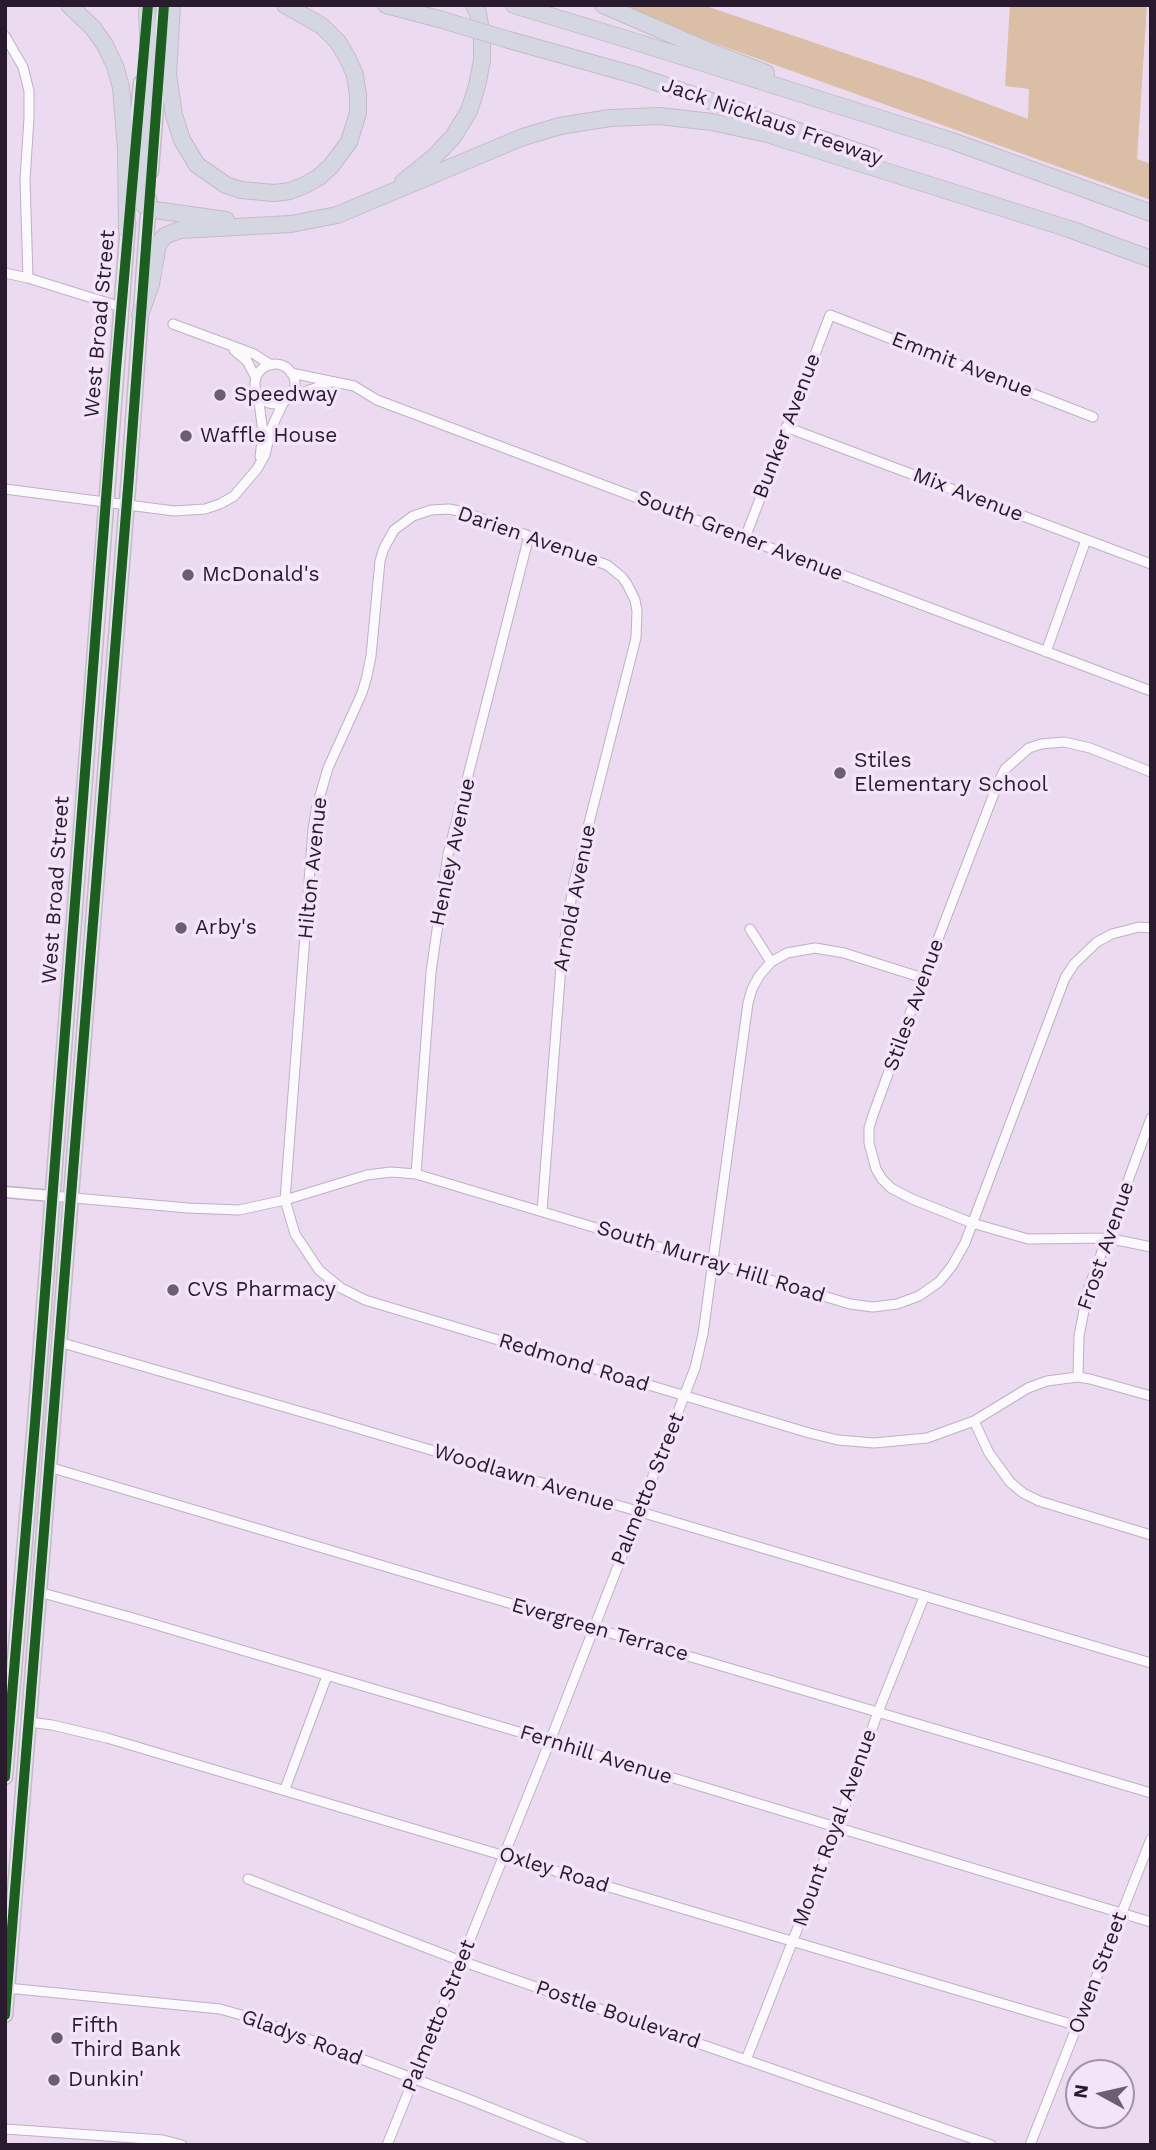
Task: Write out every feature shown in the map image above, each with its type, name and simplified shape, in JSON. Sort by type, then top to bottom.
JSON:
[{"type":"highway","points":[[69,5],[88,22],[105,45],[121,87],[125,128],[127,231]]},
{"type":"highway","points":[[172,5],[168,74],[174,115],[182,140],[198,165],[226,185],[249,191],[274,193],[305,185],[331,166],[349,142],[358,113],[355,75],[338,42],[322,26],[285,5]]},
{"type":"highway","name":"Jack Nicklaus Freeway","points":[[386,5],[664,85],[906,168],[1151,259]]},
{"type":"highway","points":[[384,196],[434,157],[453,137],[469,111],[482,60],[482,37],[474,5]]},
{"type":"highway","name":"Jack Nicklaus Freeway","points":[[514,5],[952,141],[1151,213]]},
{"type":"highway","points":[[603,5],[716,54],[952,141]]},
{"type":"highway","points":[[147,9],[149,57],[142,203],[148,209],[259,226]]},
{"type":"highway","points":[[140,315],[151,284],[158,244],[165,236],[180,230],[291,224],[337,215],[536,133],[610,118],[659,116],[712,122],[767,134],[1079,232]]},
{"type":"main road","name":"West Broad Street","points":[[5,2015],[127,505],[164,5]]},
{"type":"main road","name":"West Broad Street","points":[[5,1777],[127,231],[147,9]]},
{"type":"main road","points":[[89,716],[95,723],[96,768],[92,823],[99,840]]},
{"type":"main road","points":[[79,835],[88,848],[85,906],[91,935]]},
{"type":"main road","points":[[32,1449],[39,1466],[32,1576],[39,1592]]},
{"type":"main road","points":[[11,1707],[18,1718],[13,1833],[18,1856]]},
{"type":"street","points":[[5,36],[23,67],[29,91],[24,180],[28,278]]},
{"type":"street","points":[[5,273],[121,307]]},
{"type":"street","name":"Emmit Avenue","points":[[830,315],[1093,417]]},
{"type":"street","name":"Bunker Avenue","points":[[745,538],[830,315]]},
{"type":"street","points":[[173,324],[254,354],[271,365]]},
{"type":"street","points":[[223,344],[247,361],[256,378],[263,432],[257,470]]},
{"type":"street","points":[[5,489],[173,511],[220,505],[234,496],[257,470],[265,455],[271,429],[295,388],[295,381],[284,366],[264,367],[256,378]]},
{"type":"street","name":"South Grener Avenue","points":[[291,373],[354,386],[377,400],[1151,691]]},
{"type":"street","points":[[258,393],[265,402],[271,404],[331,382]]},
{"type":"street","name":"Mix Avenue","points":[[786,427],[1151,564]]},
{"type":"street","name":"Darien Avenue","points":[[413,516],[431,510],[458,510],[607,565],[622,577],[631,592]]},
{"type":"street","name":"Hilton Avenue","points":[[285,1200],[313,829],[317,806],[328,768],[367,676],[380,561],[384,548],[394,530],[413,516]]},
{"type":"street","name":"Henley Avenue","points":[[416,1174],[431,972],[448,854],[529,536]]},
{"type":"street","points":[[1046,652],[1086,540]]},
{"type":"street","name":"Arnold Avenue","points":[[542,1211],[564,945],[574,882],[636,638],[638,611],[631,592]]},
{"type":"street","name":"Stiles Avenue","points":[[1151,772],[1076,744],[1053,742],[1029,748],[1005,769],[923,978],[869,1128],[871,1157],[882,1179],[891,1188],[912,1199],[972,1223],[1028,1239],[1107,1238],[1151,1247]]},
{"type":"street","name":"South Murray Hill Road","points":[[52,1196],[225,1211],[285,1200],[366,1175],[391,1172],[416,1174],[850,1304],[873,1307],[897,1304],[919,1296],[939,1282],[953,1266],[965,1243],[1065,978],[1074,964],[1097,942],[1112,934],[1129,929],[1151,928]]},
{"type":"street","points":[[750,929],[771,962],[787,953],[815,948],[844,953],[923,978]]},
{"type":"street","name":"Palmetto Street","points":[[387,2145],[550,1741],[685,1396],[702,1342],[748,1003],[759,976],[771,962]]},
{"type":"street","name":"Frost Avenue","points":[[1077,1377],[1082,1313],[1093,1274],[1151,1118]]},
{"type":"street","points":[[5,1192],[52,1196]]},
{"type":"street","name":"Redmond Road","points":[[285,1200],[295,1234],[312,1261],[328,1278],[354,1295],[809,1433],[857,1442],[915,1440],[974,1421],[1037,1384],[1077,1377],[1151,1396]]},
{"type":"street","name":"Woodlawn Avenue","points":[[59,1342],[1151,1663]]},
{"type":"street","points":[[974,1421],[989,1453],[1010,1482],[1023,1493],[1039,1501],[1151,1535]]},
{"type":"street","name":"Evergreen Terrace","points":[[49,1467],[1151,1793]]},
{"type":"street","name":"Fernhill Avenue","points":[[39,1592],[550,1741],[1151,1922]]},
{"type":"street","name":"Mount Royal Avenue","points":[[746,2060],[924,1597]]},
{"type":"street","points":[[285,1789],[327,1675]]},
{"type":"street","name":"Oxley Road","points":[[29,1722],[107,1738],[285,1789],[1078,2026]]},
{"type":"street","name":"Owen Street","points":[[1030,2145],[1151,1839]]},
{"type":"street","name":"Postle Boulevard","points":[[248,1879],[461,1961],[991,2145]]},
{"type":"street","name":"Gladys Road","points":[[6,1987],[219,2009],[253,2018],[583,2145]]},
{"type":"street","points":[[5,2129],[163,2140],[183,2145]]},
{"type":"shaded area","points":[[614,5],[703,5],[927,81],[1028,119],[1029,89],[1005,86],[1010,5],[1147,5],[1137,159],[1151,164],[1151,200],[647,19]]},
{"type":"cycle path","points":[[5,1777],[116,369],[148,5]]},
{"type":"cycle path","points":[[5,2015],[129,476],[164,5]]},
{"type":"place","name":"Speedway","points":[[220,395]]},
{"type":"place","name":"Waffle House","points":[[186,436]]},
{"type":"place","name":"McDonald's","points":[[188,575]]},
{"type":"place","name":"Stiles Elementary School","points":[[840,773]]},
{"type":"place","name":"Arby's","points":[[181,928]]},
{"type":"place","name":"CVS Pharmacy","points":[[173,1290]]},
{"type":"place","name":"Fifth Third Bank","points":[[57,2038]]},
{"type":"place","name":"Dunkin'","points":[[54,2080]]}]
